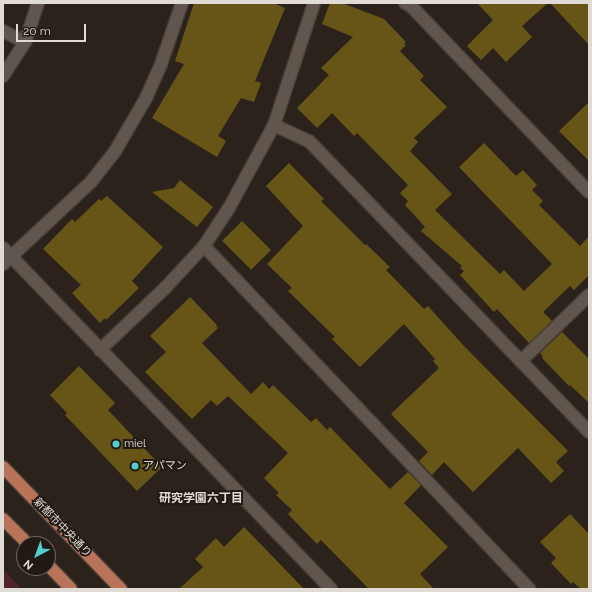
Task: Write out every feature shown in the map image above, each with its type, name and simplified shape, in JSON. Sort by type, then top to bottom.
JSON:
[{"type":"main road","name":"新都市中央通り","points":[[3,467],[121,589]]},
{"type":"main road","points":[[3,519],[20,536]]},
{"type":"main road","points":[[56,573],[71,589]]},
{"type":"street","points":[[3,76],[25,42],[38,3]]},
{"type":"street","points":[[182,3],[161,64],[146,98],[114,153],[91,182],[6,256],[100,350],[331,589]]},
{"type":"street","points":[[100,350],[165,288],[204,246],[243,185],[274,125],[314,3]]},
{"type":"street","points":[[405,3],[411,6],[589,192]]},
{"type":"street","points":[[3,31],[25,42]]},
{"type":"street","points":[[274,125],[309,141],[589,432]]},
{"type":"street","points":[[204,246],[530,589]]},
{"type":"street","points":[[521,361],[589,295]]},
{"type":"shaded area","points":[[3,569],[22,589],[3,589]]},
{"type":"building","points":[[194,3],[273,3],[285,8],[255,81],[261,83],[254,102],[241,98],[218,136],[226,141],[217,157],[152,118],[184,64],[175,61]]},
{"type":"building","points":[[330,3],[342,3],[384,19],[406,42],[404,44],[406,45],[400,51],[424,76],[420,80],[447,107],[414,138],[418,142],[410,151],[452,194],[435,210],[500,274],[504,270],[524,291],[552,264],[459,167],[484,143],[516,176],[523,170],[537,185],[532,190],[543,201],[539,205],[580,246],[589,236],[589,275],[574,290],[570,286],[543,312],[552,321],[529,343],[497,309],[494,312],[460,275],[464,271],[460,268],[462,266],[421,231],[425,227],[405,205],[408,201],[400,193],[408,185],[357,133],[354,136],[332,113],[317,128],[297,108],[329,75],[321,68],[353,37],[322,24]]},
{"type":"building","points":[[477,3],[548,3],[522,26],[532,37],[506,62],[493,48],[481,60],[467,46],[493,20]]},
{"type":"building","points":[[550,3],[589,3],[589,45]]},
{"type":"building","points":[[589,102],[589,161],[559,131]]},
{"type":"building","points":[[289,163],[324,199],[321,201],[365,245],[366,244],[390,267],[386,270],[424,309],[428,306],[463,345],[568,451],[556,462],[564,471],[551,483],[518,448],[473,492],[444,462],[432,475],[419,461],[428,452],[391,414],[439,368],[433,361],[435,359],[404,324],[360,367],[332,339],[335,337],[288,291],[292,288],[267,264],[303,226],[266,186]]},
{"type":"building","points":[[180,180],[213,207],[197,227],[152,192],[174,188]]},
{"type":"building","points":[[107,196],[163,247],[132,281],[139,288],[106,320],[105,318],[100,323],[72,293],[81,285],[43,249],[72,219],[75,222],[99,199],[101,201]]},
{"type":"building","points":[[242,221],[271,250],[251,270],[222,241]]},
{"type":"building","points":[[190,297],[217,325],[216,326],[218,328],[202,343],[251,394],[263,382],[269,389],[273,385],[311,422],[316,418],[327,430],[330,427],[390,489],[408,472],[421,485],[404,503],[448,547],[420,574],[434,589],[369,589],[321,540],[317,544],[288,514],[292,510],[276,495],[279,493],[264,478],[288,453],[228,396],[217,406],[211,400],[192,419],[145,372],[166,352],[150,336]]},
{"type":"building","points":[[562,332],[589,359],[589,403],[570,385],[569,386],[542,358],[543,357],[540,353]]},
{"type":"building","points":[[79,366],[115,403],[108,410],[162,467],[137,491],[65,415],[67,413],[50,395]]},
{"type":"building","points":[[570,514],[589,534],[589,589],[581,589],[573,582],[571,584],[551,563],[556,558],[540,542]]},
{"type":"building","points":[[244,527],[304,589],[179,589],[203,567],[195,559],[216,538],[224,547]]},
{"type":"place","name":"miel","points":[[116,444]]},
{"type":"place","name":"アパマン","points":[[135,466]]},
{"type":"district","name":"研究学園六丁目","points":[[201,499]]}]
